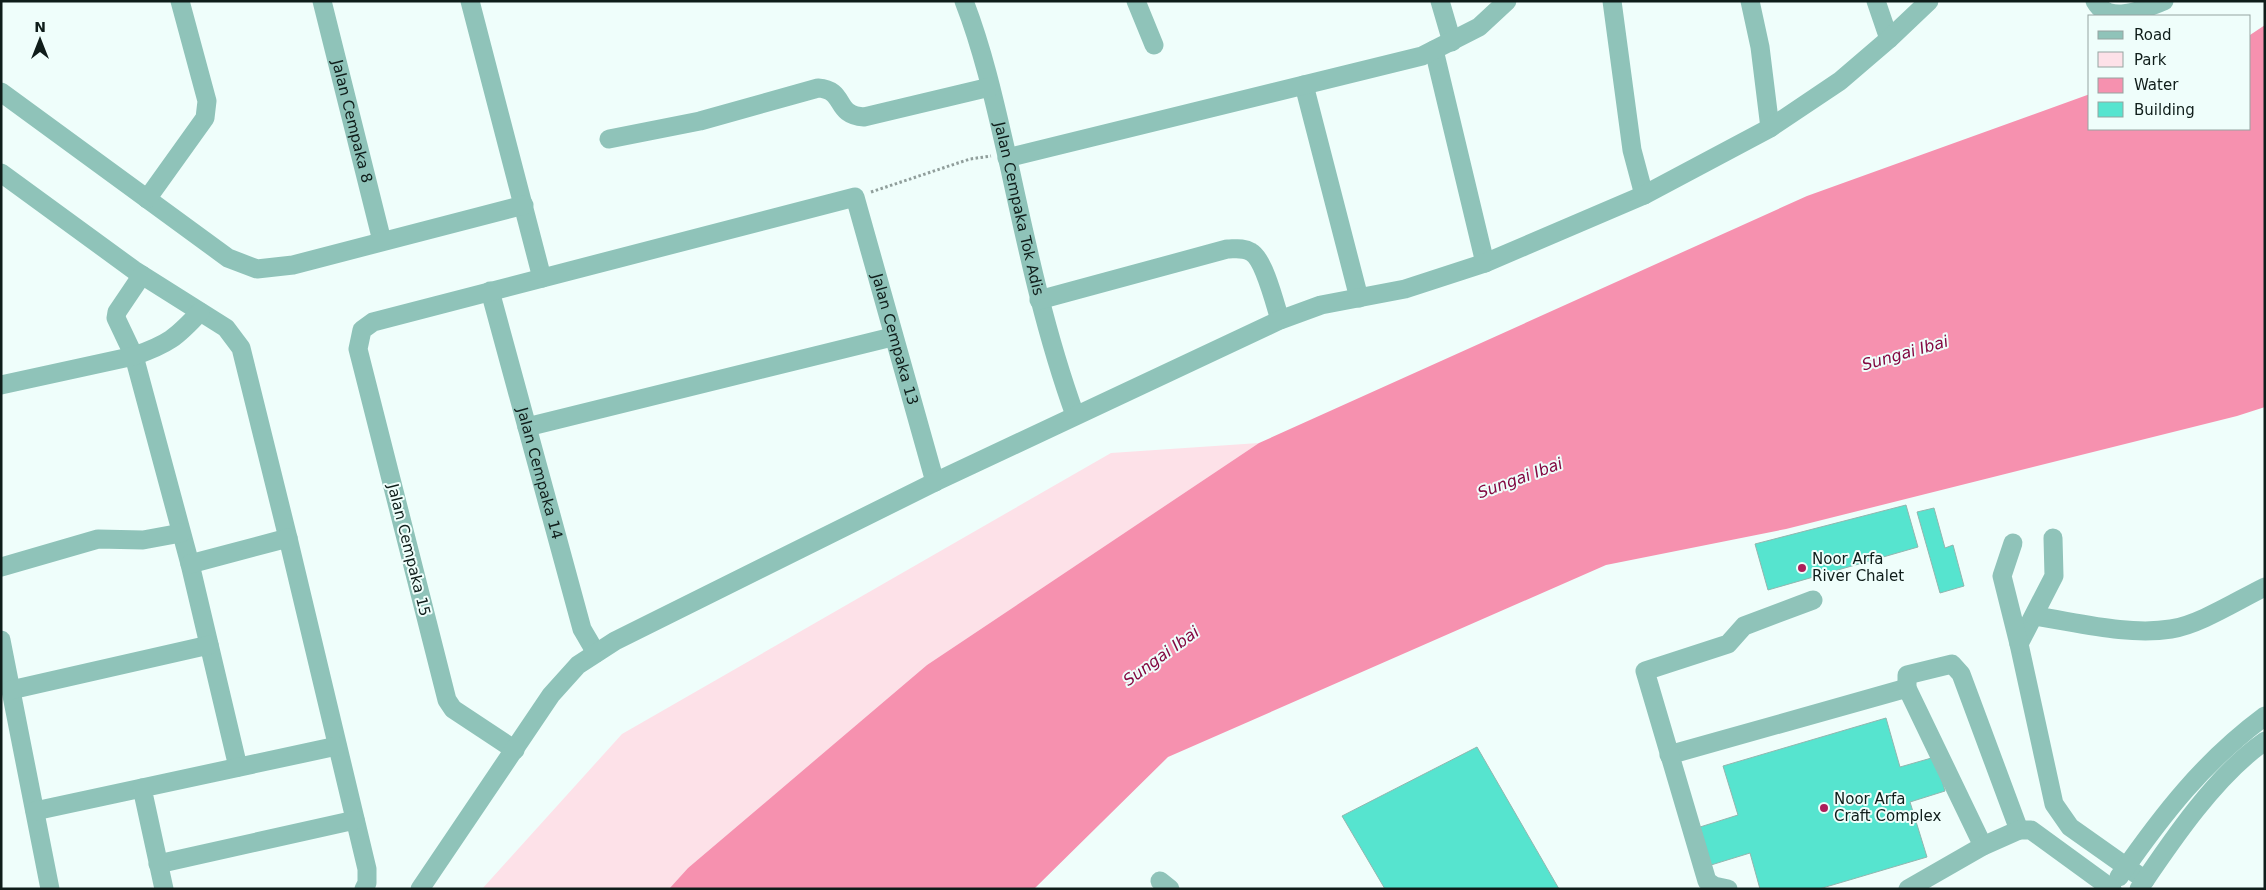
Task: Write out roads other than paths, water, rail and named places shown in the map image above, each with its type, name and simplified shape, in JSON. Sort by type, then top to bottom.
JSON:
[{"type":"street","points":[[147,198],[204,118],[207,101],[180,1]]},
{"type":"street","name":"Jalan Cempaka 8","points":[[322,1],[382,242]]},
{"type":"street","points":[[470,1],[542,278],[490,291]]},
{"type":"street","name":"Jalan Cempaka Tok Adis","points":[[964,1],[974,26],[1004,136],[1007,158],[1039,300],[1075,415]]},
{"type":"street","points":[[1136,1],[1154,44]]},
{"type":"street","points":[[1440,1],[1452,42]]},
{"type":"street","points":[[1007,158],[1422,56],[1479,27],[1507,1]]},
{"type":"street","points":[[1612,1],[1632,150],[1644,195]]},
{"type":"street","points":[[1750,1],[1760,47],[1770,128]]},
{"type":"street","points":[[1876,1],[1890,39]]},
{"type":"street","points":[[420,889],[551,695],[578,665],[615,640],[935,482],[1280,320],[1329,303],[1405,289],[1485,263],[1644,195],[1770,128],[1840,81],[1890,39],[1929,1]]},
{"type":"street","points":[[2095,1],[2099,8],[2108,14],[2138,11],[2164,1]]},
{"type":"street","points":[[1434,50],[1485,263]]},
{"type":"street","points":[[609,139],[700,121],[818,88],[835,92],[847,113],[854,117],[864,118],[992,95]]},
{"type":"street","points":[[1288,88],[1359,298]]},
{"type":"street","points":[[1,92],[228,258],[257,269],[293,265],[524,205]]},
{"type":"street","points":[[1,173],[22,191],[142,275],[226,328],[240,348],[288,538],[367,869],[367,883],[364,889]]},
{"type":"street","name":"Jalan Cempaka 13","points":[[542,278],[855,197],[892,337],[935,482]]},
{"type":"street","points":[[1039,300],[1227,249],[1239,248],[1251,252],[1259,260],[1280,320]]},
{"type":"street","points":[[142,275],[117,312],[116,318],[134,356],[190,564],[238,767]]},
{"type":"street","name":"Jalan Cempaka 15","points":[[490,291],[373,322],[362,330],[358,349],[447,700],[453,709],[515,750]]},
{"type":"street","name":"Jalan Cempaka 14","points":[[490,291],[582,629],[596,653]]},
{"type":"street","points":[[1,384],[134,356],[168,343],[200,312]]},
{"type":"street","points":[[527,427],[892,337]]},
{"type":"street","points":[[1,567],[98,539],[143,540],[182,533]]},
{"type":"street","points":[[190,564],[288,538]]},
{"type":"street","points":[[2019,644],[2054,576],[2052,538]]},
{"type":"street","points":[[2014,543],[2002,576],[2054,804],[2070,827],[2127,867],[2142,884],[2186,823],[2225,777],[2252,750],[2265,741]]},
{"type":"street","points":[[2034,616],[2127,630],[2171,629],[2192,623],[2265,587]]},
{"type":"street","points":[[1728,889],[1714,886],[1707,881],[1645,671],[1728,644],[1744,626],[1813,600]]},
{"type":"street","points":[[1,640],[7,680],[50,889]]},
{"type":"street","points":[[7,680],[209,645]]},
{"type":"street","points":[[1983,846],[1907,688],[1907,675],[1952,664],[1961,674],[2019,830]]},
{"type":"street","points":[[1669,755],[1907,688]]},
{"type":"street","points":[[1908,889],[1983,846],[2019,830],[2031,830],[2112,889],[2169,809],[2202,769],[2234,738],[2265,716]]},
{"type":"street","points":[[35,810],[337,746]]},
{"type":"street","points":[[142,788],[164,889]]},
{"type":"street","points":[[158,864],[355,820]]},
{"type":"water","name":"Sungai Ibai","points":[[2265,25],[2265,407],[2237,416],[1786,529],[1606,565],[1168,757],[1034,889],[669,889],[688,868],[927,665],[1259,443],[1807,196],[2088,95],[2088,130],[2251,130],[2251,34]]},
{"type":"place","name":"Noor Arfa River Chalet","points":[[1802,568]]},
{"type":"place","name":"Noor Arfa Craft Complex","points":[[1824,808]]}]
